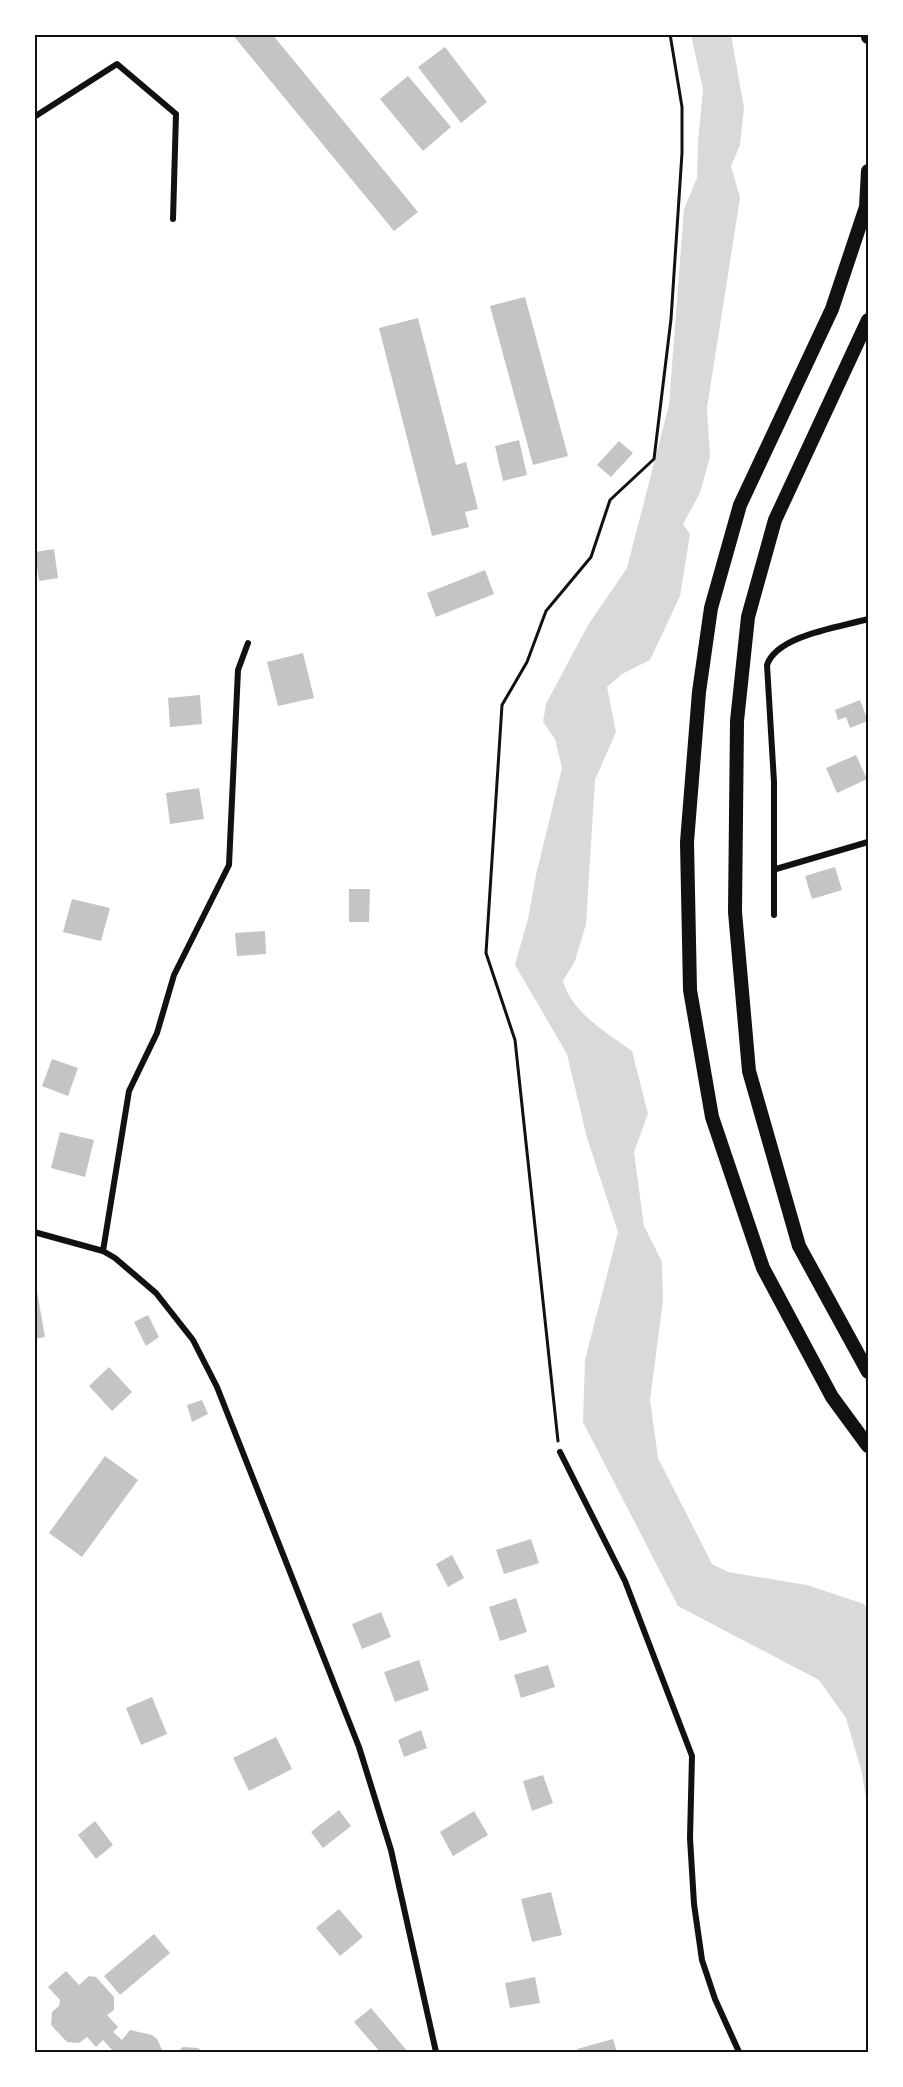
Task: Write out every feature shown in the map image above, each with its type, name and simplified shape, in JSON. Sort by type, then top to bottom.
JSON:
[{"type":"main road","points":[[868,171],[866,207],[832,309],[740,506],[711,608],[699,692],[687,842],[690,990],[712,1117],[763,1268],[832,1397],[868,1446]]},
{"type":"main road","points":[[868,320],[775,520],[748,617],[737,721],[735,912],[748,1071],[799,1246],[868,1372]]},
{"type":"street","points":[[34,117],[117,64],[176,114],[173,219]]},
{"type":"street","points":[[774,915],[776,870],[767,665],[770,657],[787,642],[868,619]]},
{"type":"street","points":[[103,1251],[129,1091],[157,1033],[174,975],[229,866],[238,669],[248,643]]},
{"type":"street","points":[[776,870],[868,842]]},
{"type":"street","points":[[34,1232],[103,1251],[156,1293],[193,1340],[217,1387],[359,1747],[391,1850],[436,2052]]},
{"type":"street","points":[[560,1452],[625,1581],[692,1756],[690,1838],[693,1904],[702,1960],[715,1999],[739,2052]]},
{"type":"path","points":[[560,1452],[552,1407],[515,1040],[486,953],[502,705],[527,662],[546,611],[591,557],[610,500],[654,459],[671,318],[682,153],[682,107],[670,34]]},
{"type":"shaded area","points":[[691,35],[731,35],[744,108],[740,145],[731,166],[740,198],[707,408],[710,457],[700,493],[683,524],[690,534],[680,596],[650,660],[622,674],[607,687],[616,732],[595,780],[586,924],[575,961],[563,981],[567,992],[582,1012],[632,1051],[648,1114],[634,1152],[644,1226],[662,1262],[663,1300],[650,1400],[658,1458],[712,1564],[728,1572],[807,1585],[864,1604],[868,1611],[868,1811],[862,1773],[846,1718],[819,1680],[678,1606],[583,1422],[585,1360],[618,1232],[587,1138],[567,1054],[515,965],[528,919],[536,875],[562,768],[555,739],[543,722],[546,704],[588,625],[627,568],[669,405],[684,209],[697,178],[703,89]]},
{"type":"building","points":[[232,34],[272,34],[418,212],[394,231]]},
{"type":"building","points":[[445,47],[487,102],[461,123],[418,67]]},
{"type":"building","points":[[408,76],[451,127],[423,151],[380,99]]},
{"type":"building","points":[[525,297],[568,456],[533,465],[490,306]]},
{"type":"building","points":[[418,318],[456,465],[466,462],[478,509],[465,512],[469,527],[432,536],[379,328]]},
{"type":"building","points":[[519,440],[527,475],[503,481],[495,446]]},
{"type":"building","points":[[619,441],[633,453],[611,477],[597,465]]},
{"type":"building","points":[[54,549],[58,578],[39,581],[35,552]]},
{"type":"building","points":[[485,570],[494,594],[436,617],[427,593]]},
{"type":"building","points":[[303,653],[314,698],[278,706],[267,662]]},
{"type":"building","points":[[200,695],[202,724],[170,727],[168,698]]},
{"type":"building","points":[[860,700],[868,721],[850,728],[846,717],[838,720],[835,710]]},
{"type":"building","points":[[856,755],[867,779],[837,793],[826,768]]},
{"type":"building","points":[[199,788],[204,819],[170,824],[166,793]]},
{"type":"building","points":[[835,867],[842,890],[812,899],[805,876]]},
{"type":"building","points":[[349,889],[370,889],[369,922],[349,922]]},
{"type":"building","points":[[72,899],[110,908],[101,941],[63,932]]},
{"type":"building","points":[[265,931],[266,954],[237,956],[235,933]]},
{"type":"building","points":[[52,1059],[78,1068],[68,1096],[42,1086]]},
{"type":"building","points":[[60,1132],[94,1140],[85,1177],[51,1168]]},
{"type":"building","points":[[37,1291],[45,1337],[34,1339],[34,1292]]},
{"type":"building","points":[[148,1315],[159,1337],[146,1346],[134,1322]]},
{"type":"building","points":[[109,1367],[132,1392],[112,1411],[89,1386]]},
{"type":"building","points":[[202,1400],[208,1414],[192,1422],[187,1405]]},
{"type":"building","points":[[105,1456],[138,1480],[82,1557],[49,1533]]},
{"type":"building","points":[[531,1539],[539,1563],[504,1574],[496,1550]]},
{"type":"building","points":[[452,1555],[464,1578],[448,1587],[436,1564]]},
{"type":"building","points":[[516,1598],[527,1632],[500,1641],[489,1607]]},
{"type":"building","points":[[381,1612],[391,1637],[362,1649],[352,1624]]},
{"type":"building","points":[[419,1660],[429,1690],[395,1702],[384,1672]]},
{"type":"building","points":[[548,1665],[555,1687],[521,1698],[514,1675]]},
{"type":"building","points":[[152,1697],[167,1734],[141,1745],[126,1708]]},
{"type":"building","points":[[421,1730],[427,1748],[404,1757],[398,1740]]},
{"type":"building","points":[[276,1737],[292,1769],[249,1791],[233,1758]]},
{"type":"building","points":[[543,1775],[553,1803],[532,1811],[523,1781]]},
{"type":"building","points":[[339,1810],[351,1826],[323,1848],[311,1832]]},
{"type":"building","points":[[474,1811],[488,1835],[453,1856],[440,1832]]},
{"type":"building","points":[[95,1821],[113,1845],[96,1859],[78,1835]]},
{"type":"building","points":[[551,1892],[562,1935],[532,1942],[521,1899]]},
{"type":"building","points":[[339,1909],[363,1937],[340,1956],[316,1928]]},
{"type":"building","points":[[154,1934],[170,1953],[120,1995],[104,1976]]},
{"type":"building","points":[[66,1971],[79,1985],[89,1976],[96,1977],[114,1997],[114,2010],[107,2015],[118,2027],[113,2032],[122,2040],[130,2030],[152,2035],[157,2039],[163,2052],[114,2052],[103,2040],[96,2047],[87,2037],[79,2043],[67,2042],[51,2025],[52,2012],[59,2006],[60,2000],[48,1987]]},
{"type":"building","points":[[535,1977],[540,2003],[510,2008],[505,1983]]},
{"type":"building","points":[[371,2008],[408,2052],[380,2052],[354,2022]]},
{"type":"building","points":[[613,2039],[617,2052],[579,2052],[577,2049]]},
{"type":"building","points":[[183,2047],[198,2048],[203,2052],[177,2052]]}]
